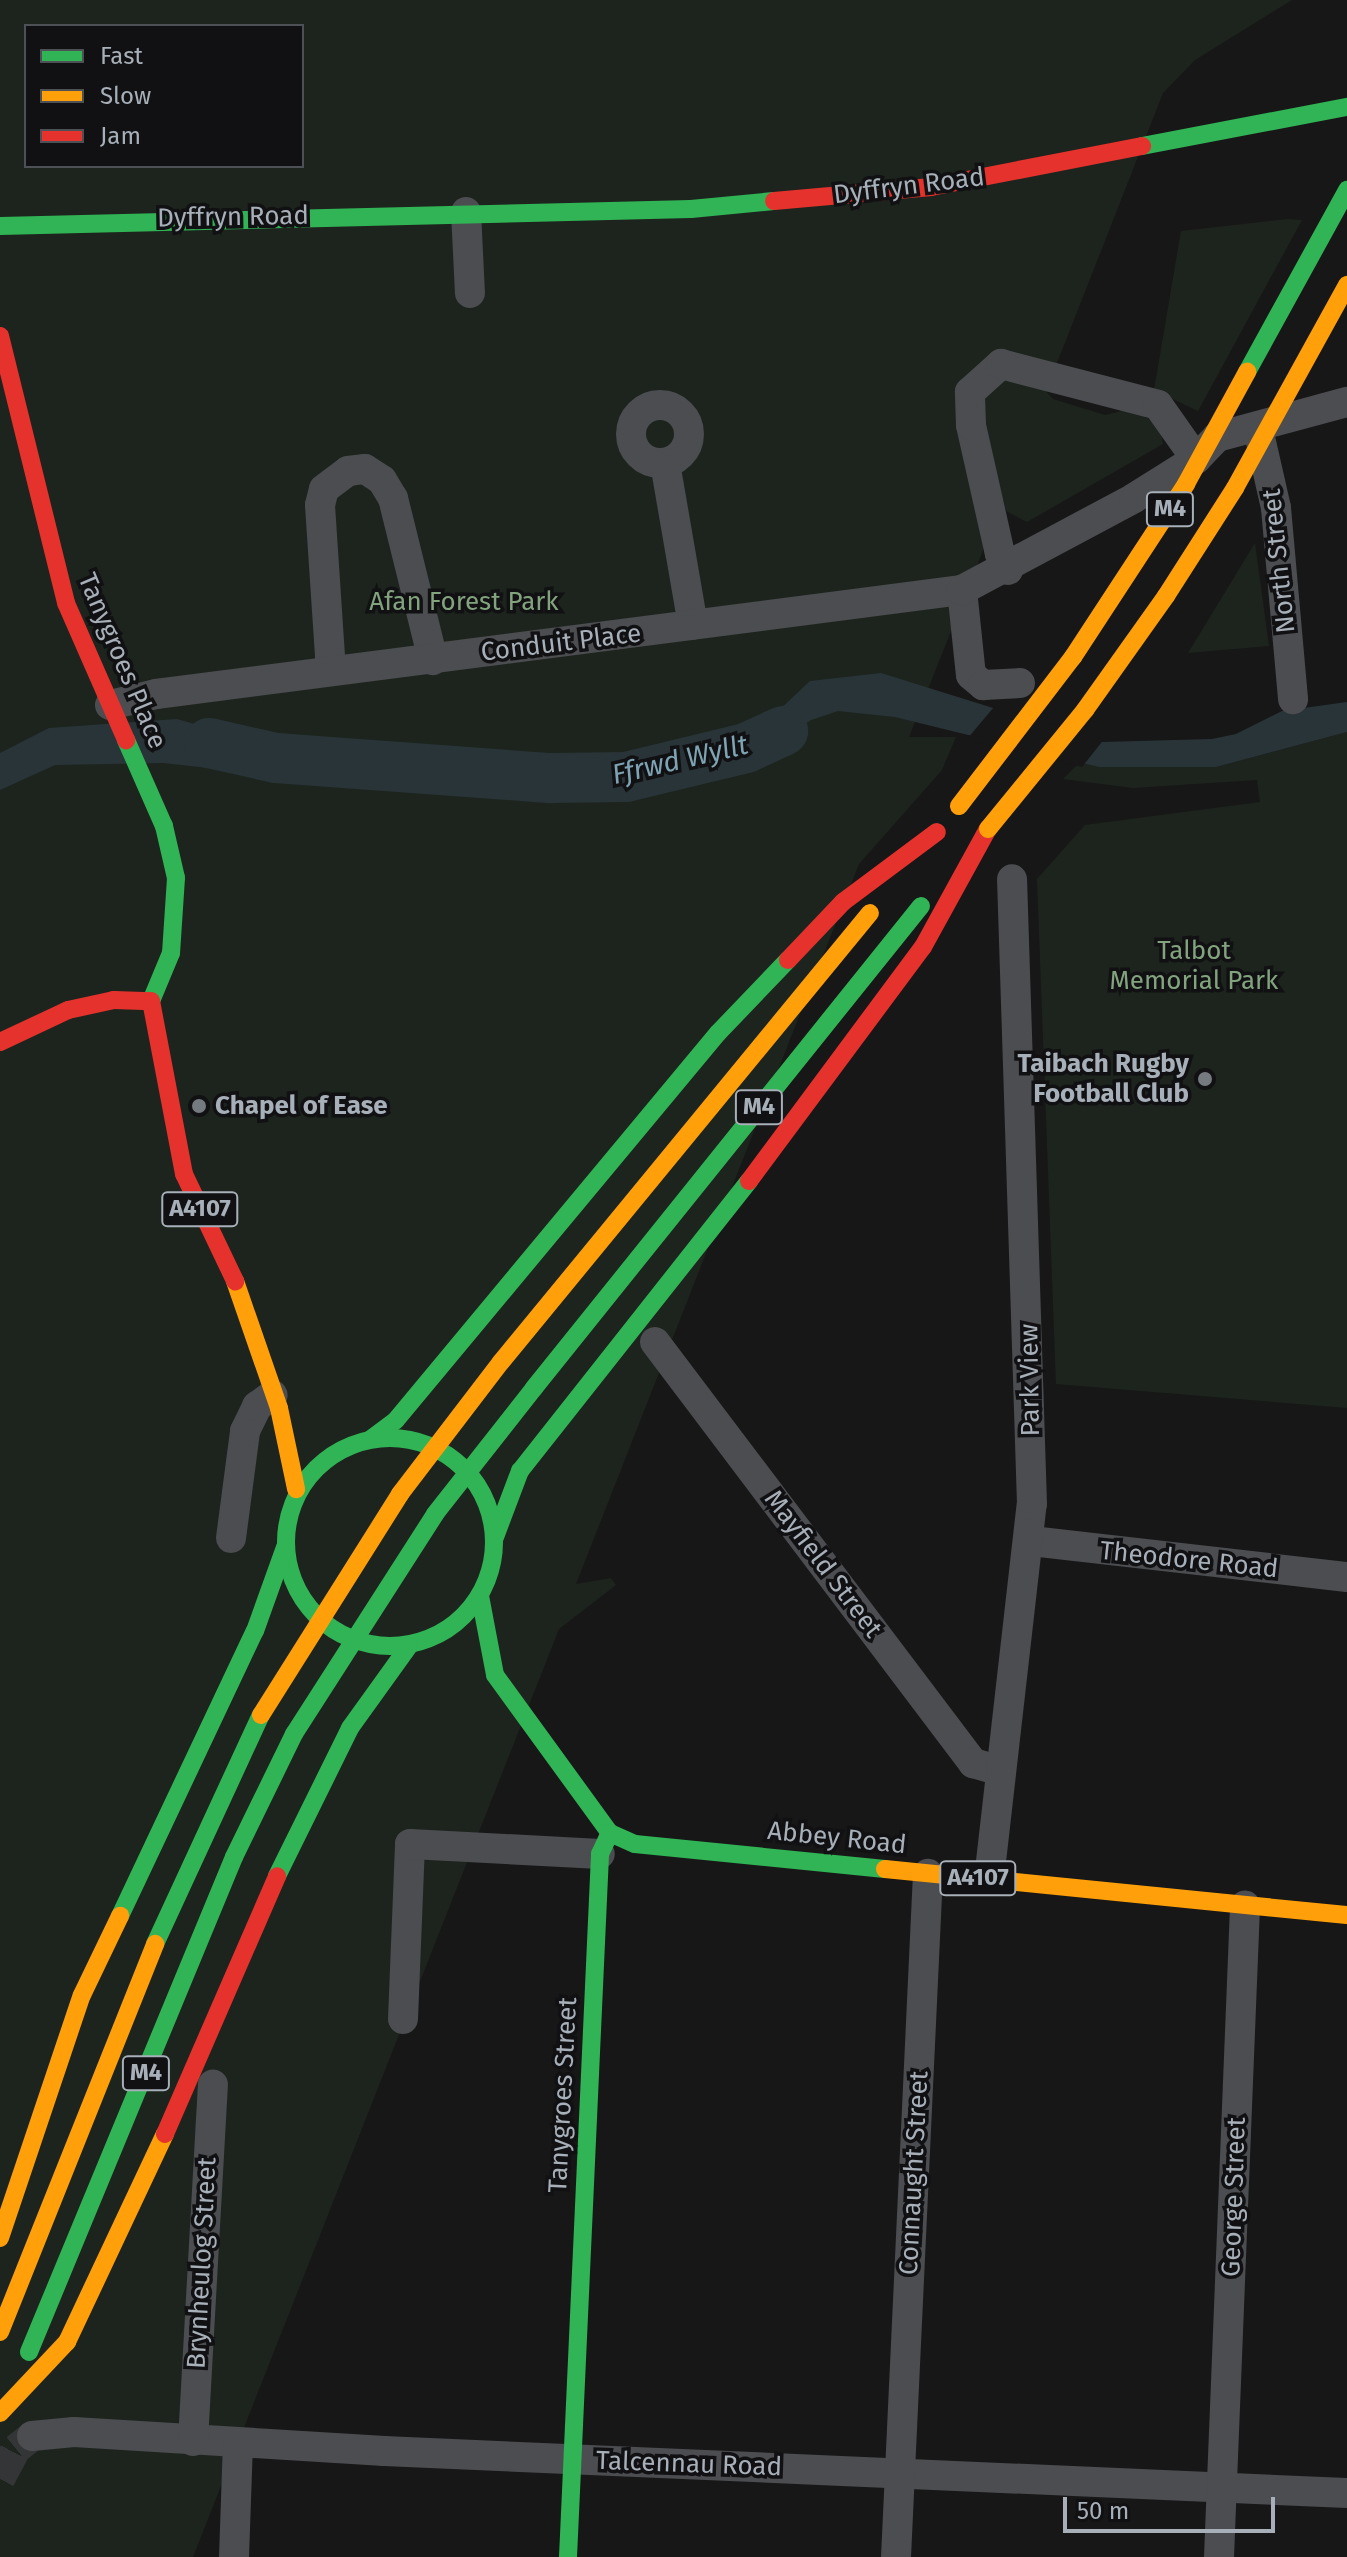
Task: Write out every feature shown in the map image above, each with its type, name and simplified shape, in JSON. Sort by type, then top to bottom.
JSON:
[{"type":"main road","name":"Dyffryn Road","points":[[0,226],[466,212],[691,209],[931,187],[1347,107]]},
{"type":"main road","name":"M4","points":[[0,2332],[140,1977],[261,1715],[400,1494],[501,1362],[959,806],[1073,657],[1186,484],[1347,190]]},
{"type":"main road","name":"M4","points":[[0,2413],[47,2314],[234,1857],[294,1734],[427,1526],[867,968],[988,829],[1085,710],[1166,596],[1235,488],[1347,285]]},
{"type":"main road","name":"Tanygroes Place","points":[[0,336],[9,423],[66,603],[164,826],[176,878],[177,920],[171,953],[151,1001]]},
{"type":"main road","points":[[605,1844],[495,1675],[480,1596],[495,1537],[520,1471],[805,1110],[923,947],[988,829]]},
{"type":"main road","points":[[371,1439],[396,1420],[718,1033],[843,902],[937,832]]},
{"type":"main road","points":[[0,1042],[68,1010],[114,1000],[151,1001]]},
{"type":"main road","name":"A4107","points":[[151,1001],[184,1174],[247,1306],[276,1402],[296,1489]]},
{"type":"main road","points":[[276,1402],[304,1427]]},
{"type":"main road","points":[[0,2238],[82,1995],[255,1631],[285,1547],[296,1489],[336,1444],[396,1437],[429,1445],[458,1462],[480,1488],[495,1537]]},
{"type":"main road","points":[[285,1547],[299,1594],[317,1617],[369,1645],[415,1644],[448,1652]]},
{"type":"main road","points":[[0,2413],[67,2342],[199,2066],[299,1823],[350,1728],[415,1644],[455,1625],[480,1596]]},
{"type":"main road","points":[[470,1667],[495,1675]]},
{"type":"main road","name":"Abbey Road","points":[[605,1844],[635,1844],[1347,1915]]},
{"type":"main road","name":"Tanygroes Street","points":[[568,2557],[605,1844]]},
{"type":"street","points":[[466,212],[470,293]]},
{"type":"street","points":[[1008,570],[1000,554],[971,425],[970,392],[1001,364],[1158,405],[1196,459]]},
{"type":"street","points":[[1257,424],[1347,402]]},
{"type":"street","name":"Conduit Place","points":[[115,715],[156,694],[962,590],[1008,570],[1196,459],[1217,437],[1257,424]]},
{"type":"street","name":"North Street","points":[[1257,424],[1276,508],[1293,699]]},
{"type":"street","points":[[665,463],[693,625]]},
{"type":"street","points":[[331,671],[320,505],[324,489],[348,471],[365,469],[382,480],[393,498],[433,660]]},
{"type":"street","points":[[962,590],[971,675],[983,685],[1020,683]]},
{"type":"street","name":"Park View","points":[[989,1879],[1031,1541],[1030,1375],[1012,879]]},
{"type":"street","name":"Mayfield Street","points":[[655,1342],[973,1763],[1001,1771]]},
{"type":"street","points":[[231,1538],[245,1431],[257,1406],[276,1402]]},
{"type":"street","name":"Theodore Road","points":[[1031,1541],[1347,1577]]},
{"type":"street","points":[[403,2019],[410,1844],[605,1844]]},
{"type":"street","name":"Connaught Street","points":[[896,2557],[928,1874]]},
{"type":"street","name":"George Street","points":[[1219,2557],[1245,1906]]},
{"type":"street","name":"Brynheulog Street","points":[[193,2441],[213,2085]]},
{"type":"street","name":"Talcennau Road","points":[[32,2436],[74,2432],[193,2441],[1347,2493]]},
{"type":"street","points":[[234,2557],[238,2443]]},
{"type":"green space","name":"Afan Forest Park","points":[[0,0],[1292,0],[1195,60],[1163,93],[1046,391],[1053,399],[1105,415],[1130,409],[1159,424],[1163,444],[1027,522],[1006,511],[1003,500],[909,737],[956,737],[942,770],[859,864],[576,1584],[611,1578],[616,1585],[559,1629],[193,2557],[0,2557]]},
{"type":"green space","points":[[1302,220],[1198,411],[1154,390],[1181,231]]},
{"type":"green space","points":[[1255,543],[1269,646],[1188,653]]},
{"type":"green space","name":"Talbot Memorial Park","points":[[1347,732],[1347,1408],[1056,1384],[1037,879],[1085,825],[1260,802],[1257,780],[1133,788],[1063,779],[1080,762],[1216,767]]},
{"type":"shaded area","points":[[881,673],[1102,742],[1212,739],[1236,734],[1282,711],[1347,702],[1347,732],[1216,767],[1099,767],[895,717],[838,711],[811,720],[752,760],[721,766],[719,739],[756,732],[810,681]]},
{"type":"shaded area","points":[[177,719],[278,748],[271,775],[163,763],[55,765],[0,790],[0,753],[49,728]]},
{"type":"pier","points":[[994,707],[1105,738],[1082,767],[967,739]]},
{"type":"waterway","name":"Ffrwd Wyllt","points":[[209,743],[276,758],[551,778],[626,777],[746,748],[783,731]]},
{"type":"tunnel","points":[[0,2479],[16,2449],[32,2436]]},
{"type":"traffic: fast","points":[[1142,146],[1347,107]]},
{"type":"traffic: fast","points":[[1247,372],[1347,190]]},
{"type":"traffic: fast","points":[[0,226],[691,209],[774,201]]},
{"type":"traffic: fast","points":[[126,740],[164,826],[176,878],[171,953],[151,1001]]},
{"type":"traffic: fast","points":[[534,1388],[921,906]]},
{"type":"traffic: fast","points":[[371,1439],[396,1420],[718,1033],[788,960]]},
{"type":"traffic: fast","points":[[495,1537],[520,1471],[749,1181]]},
{"type":"traffic: fast","points":[[294,1734],[435,1514],[534,1388]]},
{"type":"traffic: fast","points":[[390,1438],[430,1446],[464,1468],[486,1502],[494,1542],[486,1582],[464,1616],[430,1638],[390,1646],[350,1638],[316,1616],[294,1582],[286,1542],[294,1502],[316,1468],[350,1446],[390,1438]]},
{"type":"traffic: fast","points":[[120,1916],[255,1631],[285,1547]]},
{"type":"traffic: fast","points":[[480,1596],[495,1675],[610,1833],[635,1844],[885,1869]]},
{"type":"traffic: fast","points":[[277,1876],[350,1728],[409,1646]]},
{"type":"traffic: fast","points":[[155,1944],[261,1715]]},
{"type":"traffic: fast","points":[[29,2352],[234,1857],[294,1734]]},
{"type":"traffic: fast","points":[[568,2557],[600,1854],[610,1833]]},
{"type":"traffic: slow","points":[[988,829],[1085,710],[1166,596],[1235,488],[1347,285]]},
{"type":"traffic: slow","points":[[959,806],[1073,657],[1186,484],[1247,372]]},
{"type":"traffic: slow","points":[[501,1362],[870,913]]},
{"type":"traffic: slow","points":[[235,1281],[279,1408],[296,1489]]},
{"type":"traffic: slow","points":[[261,1715],[400,1494],[501,1362]]},
{"type":"traffic: slow","points":[[885,1869],[1347,1915]]},
{"type":"traffic: slow","points":[[0,2238],[82,1995],[120,1916]]},
{"type":"traffic: slow","points":[[0,2332],[155,1944]]},
{"type":"traffic: slow","points":[[0,2413],[67,2342],[165,2134]]},
{"type":"traffic: jam","points":[[774,201],[931,187],[1142,146]]},
{"type":"traffic: jam","points":[[0,336],[66,603],[126,740]]},
{"type":"traffic: jam","points":[[749,1181],[923,947],[988,829]]},
{"type":"traffic: jam","points":[[788,960],[843,902],[937,832]]},
{"type":"traffic: jam","points":[[0,1042],[68,1010],[114,1000],[151,1001],[184,1174],[235,1281]]},
{"type":"traffic: jam","points":[[165,2134],[277,1876]]},
{"type":"place","name":"Taibach Rugby Football Club","points":[[1205,1079]]},
{"type":"place","name":"Chapel of Ease","points":[[199,1106]]}]
